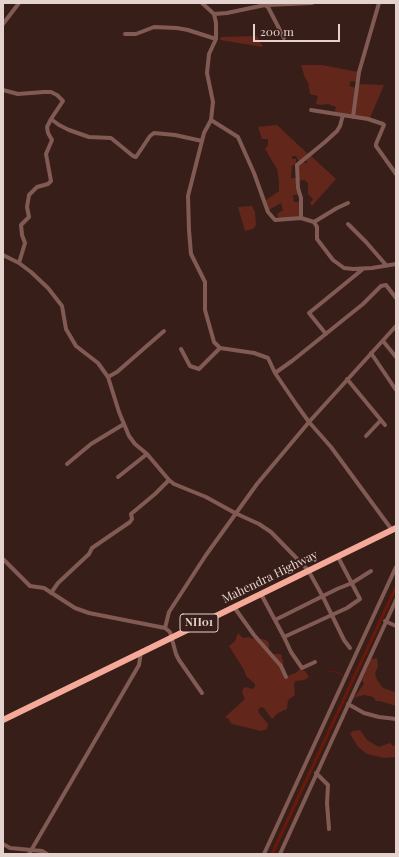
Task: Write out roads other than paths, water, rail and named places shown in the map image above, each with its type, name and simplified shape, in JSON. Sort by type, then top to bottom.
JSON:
[{"type":"highway","name":"Mahendra Highway","points":[[3,720],[394,529]]},
{"type":"street","points":[[3,24],[19,3]]},
{"type":"street","points":[[202,3],[214,14],[216,23],[216,39],[209,54],[208,72],[213,102],[211,120],[204,133],[188,196],[188,230],[191,254],[205,282],[204,301],[214,342],[220,348],[268,358],[275,373],[309,422],[331,447],[394,529]]},
{"type":"street","points":[[214,14],[266,5],[312,3]]},
{"type":"street","points":[[353,117],[359,72],[379,3]]},
{"type":"street","points":[[266,5],[268,6],[284,38]]},
{"type":"street","points":[[3,13],[7,17]]},
{"type":"street","points":[[125,34],[136,34],[154,27],[177,28],[216,39]]},
{"type":"street","points":[[3,90],[18,94],[44,92],[57,95],[63,101],[47,127],[48,133],[52,140],[46,154],[51,181],[48,184],[37,187],[29,195],[27,207],[29,217],[21,225],[25,243],[19,263]]},
{"type":"street","points":[[311,110],[368,119],[383,124],[384,125],[376,146],[396,174]]},
{"type":"street","points":[[301,218],[301,198],[298,188],[297,165],[337,131],[343,116]]},
{"type":"street","points":[[51,119],[64,128],[89,137],[111,138],[136,157],[150,136],[154,133],[175,135],[202,142]]},
{"type":"street","points":[[211,120],[238,137],[254,173],[268,212],[275,220],[301,218],[314,222],[317,227],[317,239],[333,260],[344,268],[363,269],[396,264]]},
{"type":"street","points":[[314,222],[348,203]]},
{"type":"street","points":[[348,224],[386,265]]},
{"type":"street","points":[[3,255],[19,263],[39,279],[57,298],[62,306],[66,329],[71,338],[82,352],[98,363],[108,377],[119,412],[129,436],[174,484],[206,497],[259,524],[271,532],[308,570],[344,640],[350,648]]},
{"type":"street","points":[[326,334],[309,313],[363,269]]},
{"type":"street","points":[[275,373],[363,304],[381,286],[386,286],[396,298]]},
{"type":"street","points":[[165,628],[169,612],[256,484],[347,379],[396,326]]},
{"type":"street","points":[[108,377],[117,372],[164,331]]},
{"type":"street","points":[[383,341],[396,357]]},
{"type":"street","points":[[180,349],[190,366],[199,369],[220,348]]},
{"type":"street","points":[[371,353],[396,390]]},
{"type":"street","points":[[347,379],[385,425]]},
{"type":"street","points":[[366,436],[381,420]]},
{"type":"street","points":[[67,464],[91,444],[124,424]]},
{"type":"street","points":[[118,476],[147,454]]},
{"type":"street","points":[[51,593],[58,582],[89,554],[92,548],[130,522],[132,519],[131,514],[169,480]]},
{"type":"street","points":[[284,637],[331,614],[347,608],[360,600],[338,557]]},
{"type":"street","points":[[3,559],[30,586],[44,588],[74,608],[89,613],[165,628],[170,632],[180,660],[202,693]]},
{"type":"street","points":[[264,854],[396,567]]},
{"type":"street","points":[[275,620],[352,583],[371,571]]},
{"type":"street","points":[[260,594],[291,652],[302,668],[315,662]]},
{"type":"street","points":[[280,854],[396,600]]},
{"type":"street","points":[[234,607],[254,635],[282,666],[286,677]]},
{"type":"street","points":[[386,621],[396,626]]},
{"type":"street","points":[[31,852],[139,665],[142,652]]},
{"type":"street","points":[[348,704],[364,712],[379,717],[396,720]]},
{"type":"street","points":[[316,773],[328,785],[327,803],[329,829]]},
{"type":"street","points":[[3,844],[10,848],[31,852],[42,851],[47,854]]},
{"type":"waterway","points":[[272,854],[396,587]]},
{"type":"waterway","points":[[329,672],[335,671],[343,676]]}]
